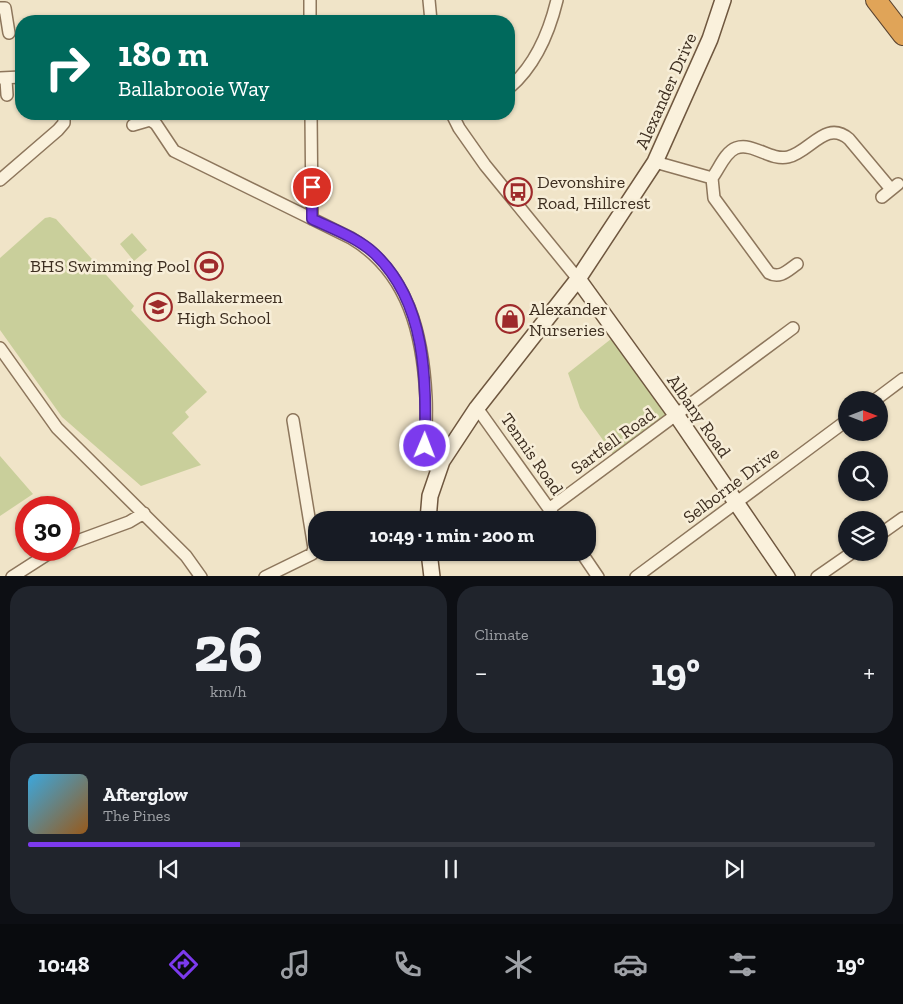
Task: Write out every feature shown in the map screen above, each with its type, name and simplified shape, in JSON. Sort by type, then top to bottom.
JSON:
[{"type":"highway","points":[[876,0],[903,34]]},
{"type":"main road","name":"Alexander Drive","points":[[429,511],[430,496],[438,469],[478,408],[578,279],[655,162],[710,40],[723,0]]},
{"type":"main road","name":"Albany Road","points":[[578,279],[677,416],[787,576]]},
{"type":"main road","points":[[430,561],[432,576]]},
{"type":"street","points":[[310,0],[310,15]]},
{"type":"street","points":[[430,0],[430,15]]},
{"type":"street","points":[[515,82],[525,72],[546,39],[557,0]]},
{"type":"street","points":[[0,8],[5,8],[7,12],[9,32]]},
{"type":"street","points":[[3,79],[7,95]]},
{"type":"street","points":[[0,180],[58,130],[64,123],[64,120]]},
{"type":"street","points":[[133,125],[150,120],[156,124],[174,151],[351,238],[375,254],[402,289],[419,334],[426,399],[426,456],[429,463],[438,469]]},
{"type":"street","points":[[311,120],[312,219]]},
{"type":"street","points":[[456,120],[459,128],[485,165],[578,279]]},
{"type":"street","points":[[797,264],[781,275],[775,276],[768,273],[714,198],[712,178],[728,153],[735,148],[743,147],[775,157],[786,158],[800,153],[828,133],[834,132],[849,139],[894,186],[882,197]]},
{"type":"street","points":[[655,162],[712,178]]},
{"type":"street","name":"Sartfell Road","points":[[549,509],[794,328]]},
{"type":"street","points":[[0,348],[57,428],[186,556],[201,576]]},
{"type":"street","points":[[887,391],[903,379]]},
{"type":"street","name":"Tennis Road","points":[[478,408],[549,509]]},
{"type":"street","points":[[265,576],[312,554],[314,548],[293,420]]},
{"type":"street","name":"Selborne Drive","points":[[636,576],[838,427]]},
{"type":"street","points":[[80,540],[129,522],[144,513]]},
{"type":"street","points":[[888,529],[903,518]]},
{"type":"street","points":[[12,576],[36,561]]},
{"type":"street","points":[[587,561],[598,576]]},
{"type":"street","points":[[818,576],[840,561]]},
{"type":"green space","points":[[45,218],[56,219],[134,306],[131,310],[207,392],[185,412],[189,417],[172,433],[201,465],[141,486],[62,417],[0,330],[0,258]]},
{"type":"green space","points":[[132,233],[147,250],[134,261],[120,244]]},
{"type":"green space","points":[[611,339],[667,415],[613,454],[580,408],[568,373]]},
{"type":"green space","points":[[0,456],[33,494],[30,496],[15,496],[15,506],[0,516]]},
{"type":"place","name":"Devonshire Road, Hillcrest","points":[[518,192]]},
{"type":"place","name":"BHS Swimming Pool","points":[[209,266]]},
{"type":"place","name":"Ballakermeen High School","points":[[158,307]]},
{"type":"place","name":"Alexander Nurseries","points":[[510,319]]},
{"type":"route","points":[[312,187],[312,219],[362,244],[375,254],[402,289],[412,311],[419,334],[426,399],[425,446]]}]
